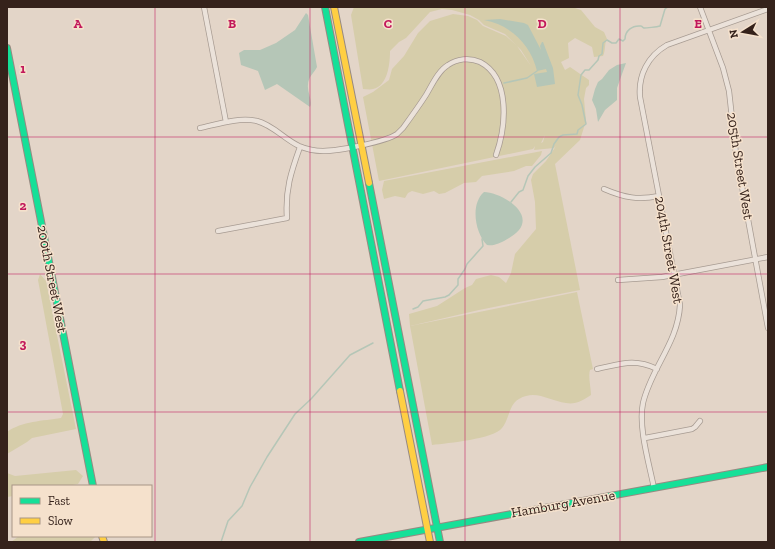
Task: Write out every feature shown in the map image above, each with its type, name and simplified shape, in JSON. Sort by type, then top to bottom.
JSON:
[{"type":"main road","points":[[325,7],[432,528],[440,542]]},
{"type":"main road","points":[[334,7],[362,145],[432,528],[430,542]]},
{"type":"main road","name":"200th Street West","points":[[7,48],[93,485]]},
{"type":"main road","name":"Hamburg Avenue","points":[[361,542],[768,467]]},
{"type":"street","points":[[204,7],[226,122]]},
{"type":"street","name":"205th Street West","points":[[700,7],[729,91],[736,154],[768,328]]},
{"type":"street","name":"204th Street West","points":[[654,488],[644,438],[642,415],[643,402],[648,388],[675,332],[679,317],[680,300],[641,100],[640,89],[643,72],[648,62],[657,52],[670,44],[768,9]]},
{"type":"street","points":[[200,128],[226,122],[250,120],[264,124],[300,147],[323,151],[353,147],[386,140],[398,134],[407,123],[436,78],[446,66],[461,60],[470,59],[485,65],[499,84],[504,121],[501,140],[496,154]]},
{"type":"street","points":[[218,231],[287,218],[286,204],[288,181],[300,147]]},
{"type":"street","points":[[604,189],[623,196],[634,198],[660,196]]},
{"type":"street","points":[[618,280],[675,274],[768,257]]},
{"type":"street","points":[[597,369],[634,362],[646,364],[657,369]]},
{"type":"street","points":[[644,438],[692,429],[700,421]]},
{"type":"shaded area","points":[[354,7],[572,7],[581,10],[595,27],[604,32],[607,39],[603,56],[594,57],[592,47],[575,38],[568,43],[569,58],[561,62],[565,70],[570,67],[589,80],[589,85],[586,88],[584,99],[586,121],[580,140],[555,164],[580,290],[479,310],[410,326],[409,314],[437,306],[472,285],[476,279],[491,275],[499,277],[506,283],[511,273],[515,254],[536,229],[535,202],[531,180],[533,174],[546,161],[556,146],[554,148],[534,150],[535,146],[533,149],[379,181],[363,97],[373,92],[389,80],[392,69],[404,56],[418,33],[430,21],[453,14],[468,16],[477,20],[483,26],[506,36],[517,46],[505,34],[484,25],[479,20],[470,15],[442,9],[430,12],[406,38],[399,42],[390,51],[389,68],[382,83],[373,89],[363,89],[351,15]],"holes":[[[517,46],[521,50],[531,66]]]},
{"type":"shaded area","points":[[306,13],[308,15],[317,67],[308,82],[311,102],[310,107],[277,84],[265,90],[258,71],[241,65],[239,53],[244,50],[260,50],[276,43],[295,30]]},
{"type":"shaded area","points":[[500,19],[528,25],[541,50],[540,46],[543,42],[553,68],[555,84],[537,87],[534,74],[547,72],[546,69],[537,71],[525,45],[511,31],[503,26],[484,20]]},
{"type":"shaded area","points":[[626,63],[617,88],[617,100],[605,110],[598,122],[596,109],[592,100],[598,82],[609,70],[617,65]]},
{"type":"shaded area","points":[[542,151],[541,155],[532,166],[526,166],[514,171],[482,176],[476,182],[464,183],[445,193],[439,194],[434,191],[423,194],[412,191],[408,193],[405,198],[395,196],[384,199],[382,190],[384,181]]},
{"type":"shaded area","points":[[484,192],[498,195],[506,199],[513,204],[522,216],[522,223],[519,230],[504,241],[494,245],[487,245],[483,240],[477,226],[477,204]]},
{"type":"shaded area","points":[[40,274],[46,281],[76,429],[32,438],[7,454],[7,432],[13,428],[26,424],[61,418],[63,414],[38,280]]},
{"type":"shaded area","points":[[577,292],[593,369],[590,370],[589,373],[591,395],[579,402],[573,403],[560,402],[537,395],[525,396],[516,401],[511,408],[504,425],[497,432],[481,438],[432,445],[410,326]]},
{"type":"shaded area","points":[[76,470],[83,476],[78,484],[72,485],[12,485],[12,496],[7,497],[7,473],[15,476]]},
{"type":"shaded area","points":[[18,537],[95,537],[90,542],[11,542]]},
{"type":"waterway","points":[[511,202],[519,192],[523,190],[528,176],[535,167],[551,153],[554,144],[559,137],[563,135],[577,134],[578,130],[586,124],[578,95],[581,75],[585,70],[589,70],[598,60],[599,56],[602,54],[603,43],[607,40],[612,43],[616,43],[619,39],[623,41],[626,33],[635,26],[641,26],[644,28],[660,26],[665,9],[668,7]]},
{"type":"waterway","points":[[504,83],[527,78],[537,71]]},
{"type":"waterway","points":[[413,309],[418,307],[423,301],[449,295],[458,285],[458,279],[467,264],[483,246],[482,239]]},
{"type":"waterway","points":[[221,542],[228,521],[242,506],[250,487],[267,457],[295,414],[311,399],[350,355],[373,343]]},
{"type":"traffic: fast","points":[[325,7],[400,391]]},
{"type":"traffic: fast","points":[[7,48],[93,485]]},
{"type":"traffic: fast","points":[[369,183],[440,542]]},
{"type":"traffic: fast","points":[[359,542],[768,467]]},
{"type":"traffic: slow","points":[[334,7],[369,183]]},
{"type":"traffic: slow","points":[[400,391],[430,542]]},
{"type":"traffic: slow","points":[[102,537],[104,542]]}]
